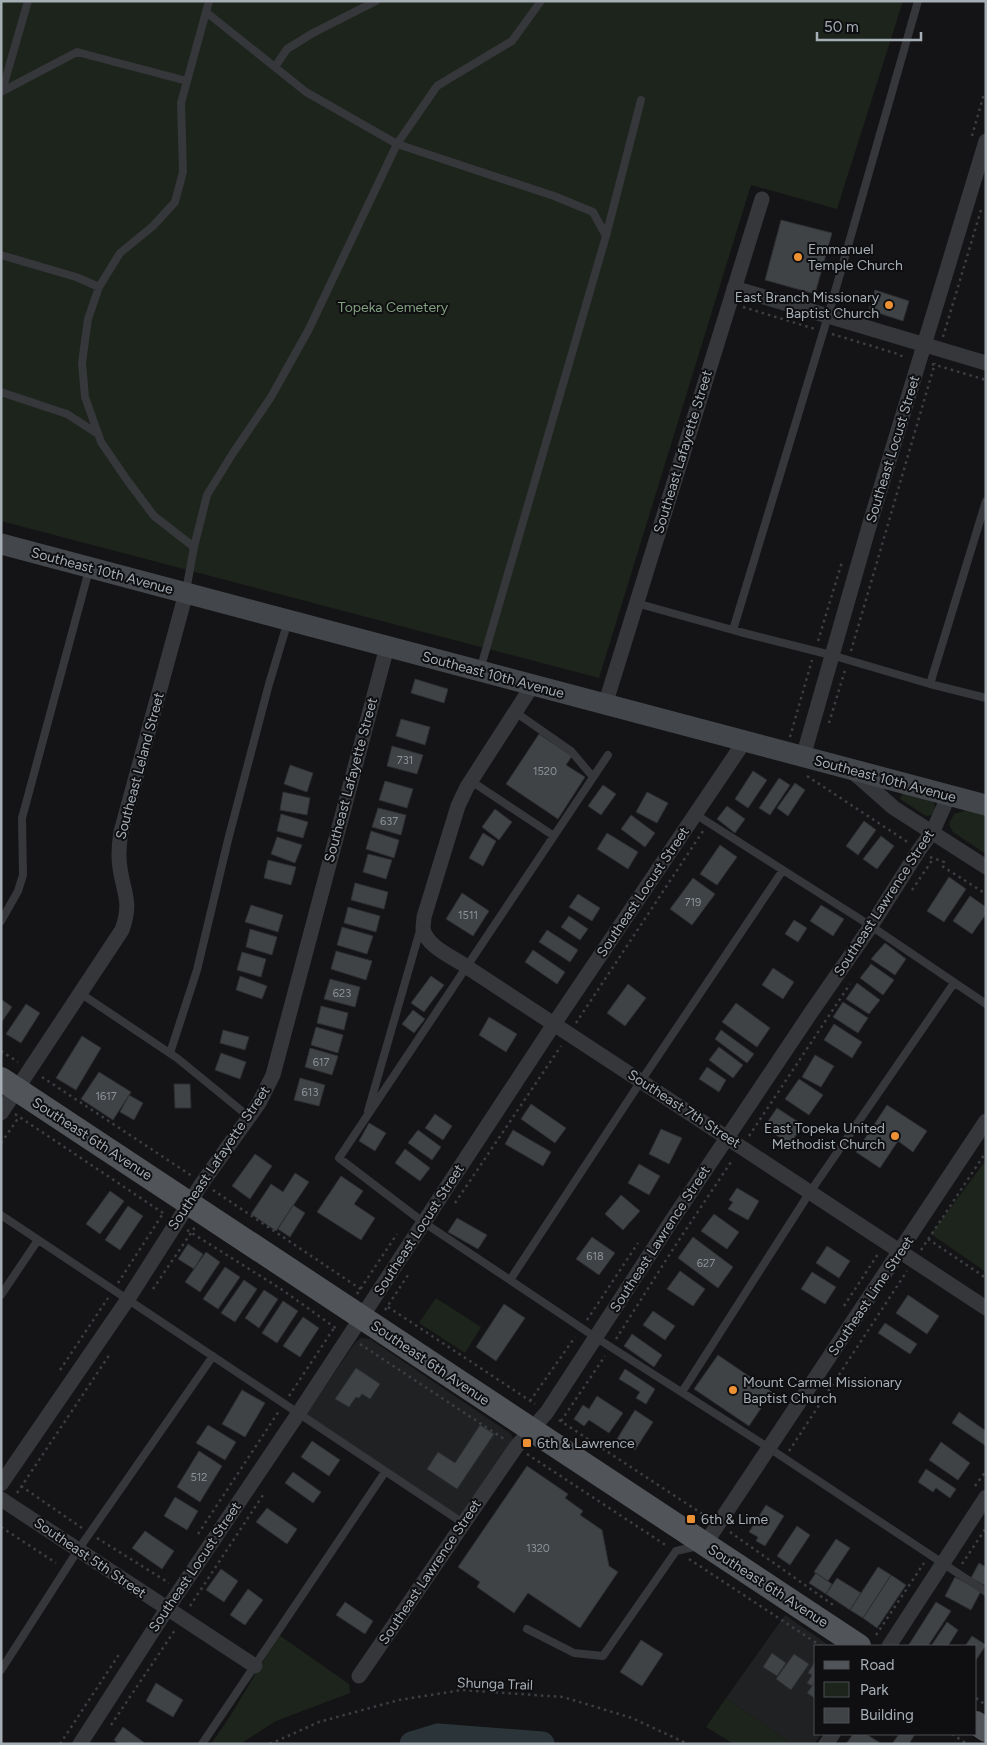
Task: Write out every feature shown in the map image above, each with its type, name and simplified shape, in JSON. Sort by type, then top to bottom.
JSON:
[{"type":"main road","name":"Southeast 10th Avenue","points":[[1,544],[986,805]]},
{"type":"main road","name":"Southeast 6th Avenue","points":[[9,1100],[181,1209],[368,1322],[524,1438],[868,1640]]},
{"type":"street","name":"Southeast Locust Street","points":[[803,757],[831,655],[986,141]]},
{"type":"street","name":"Southeast Lafayette Street","points":[[605,705],[762,199]]},
{"type":"street","points":[[734,288],[986,363]]},
{"type":"street","name":"Southeast Leland Street","points":[[9,1100],[122,930],[126,919],[127,897],[119,865],[121,832],[186,593]]},
{"type":"street","name":"Southeast Lafayette Street","points":[[1,1484],[134,1303],[181,1209],[202,1183],[259,1103],[274,1075],[387,647]]},
{"type":"street","points":[[424,917],[458,806],[471,781],[532,686]]},
{"type":"street","name":"Southeast Locust Street","points":[[80,1744],[161,1604],[298,1414],[348,1337],[368,1322],[375,1298],[423,1222],[744,742]]},
{"type":"street","points":[[851,770],[894,808],[933,831],[986,867]]},
{"type":"street","name":"Southeast Lawrence Street","points":[[359,1676],[463,1523],[524,1438],[547,1412],[595,1336],[727,1138],[871,926],[933,831],[950,796]]},
{"type":"street","name":"Southeast 7th Street","points":[[424,917],[423,928],[433,944],[986,1308]]},
{"type":"street","name":"Southeast Lime Street","points":[[705,1544],[986,1121]]},
{"type":"street","points":[[889,1645],[986,1497]]},
{"type":"street","name":"Southeast 5th Street","points":[[6,1502],[255,1666]]},
{"type":"lane","points":[[2,91],[28,1]]},
{"type":"lane","points":[[194,547],[154,516],[101,442],[85,397],[82,363],[88,319],[99,287],[120,253],[152,226],[175,202],[183,172],[181,103],[208,1]]},
{"type":"lane","points":[[275,67],[288,50],[313,33],[376,1]]},
{"type":"lane","points":[[186,593],[194,547],[207,495],[271,397],[309,329],[397,144],[437,86],[512,41],[541,1]]},
{"type":"lane","points":[[733,630],[828,316],[918,1]]},
{"type":"lane","points":[[206,12],[306,92],[397,144],[554,196],[593,212],[606,236]]},
{"type":"lane","points":[[2,91],[77,52],[187,81]]},
{"type":"lane","points":[[479,672],[606,236],[641,100]]},
{"type":"lane","points":[[1,256],[76,277],[99,287]]},
{"type":"lane","points":[[1,392],[67,414],[98,434]]},
{"type":"lane","points":[[930,684],[986,501]]},
{"type":"lane","points":[[1,921],[18,892],[23,875],[22,818],[90,568]]},
{"type":"lane","points":[[636,603],[986,698]]},
{"type":"lane","points":[[170,1053],[197,970],[268,684],[288,620]]},
{"type":"lane","points":[[515,712],[570,752],[593,777]]},
{"type":"lane","points":[[608,755],[339,1158],[423,1222],[986,1592]]},
{"type":"lane","points":[[471,781],[554,836]]},
{"type":"lane","points":[[696,814],[871,926],[986,1004]]},
{"type":"lane","points":[[510,1280],[640,1081],[784,870]]},
{"type":"lane","points":[[366,1117],[424,917]]},
{"type":"lane","points":[[682,1392],[810,1192],[954,983]]},
{"type":"lane","points":[[80,994],[170,1053],[248,1116]]},
{"type":"lane","points":[[1,1215],[463,1523]]},
{"type":"lane","points":[[1,1295],[38,1240]]},
{"type":"lane","points":[[1,1670],[78,1550],[213,1356]]},
{"type":"lane","points":[[202,1744],[385,1472]]},
{"type":"lane","points":[[527,1628],[574,1653],[603,1656],[676,1551],[705,1544]]},
{"type":"path","points":[[828,727],[983,206]]},
{"type":"path","points":[[737,306],[898,354],[905,358],[986,380]]},
{"type":"path","points":[[453,1206],[709,823]]},
{"type":"path","points":[[908,897],[933,859]]},
{"type":"path","points":[[561,1421],[850,984]]},
{"type":"path","points":[[1,1051],[718,1525],[837,1608]]},
{"type":"path","points":[[9,1100],[19,1117]]},
{"type":"path","points":[[9,1100],[19,1117],[181,1209],[191,1232]]},
{"type":"path","points":[[1,1143],[19,1117]]},
{"type":"path","points":[[784,1458],[986,1152]]},
{"type":"path","points":[[188,1174],[181,1209],[191,1232],[280,1289],[348,1337],[524,1438],[676,1551],[819,1645]]},
{"type":"path","points":[[56,1376],[114,1290],[181,1209],[216,1193]]},
{"type":"path","points":[[914,1230],[986,1278]]},
{"type":"path","points":[[134,1303],[191,1232]]},
{"type":"path","points":[[530,1401],[582,1328],[641,1238]]},
{"type":"path","points":[[362,1345],[368,1322],[388,1306],[410,1273]]},
{"type":"path","points":[[193,1542],[335,1327]]},
{"type":"path","points":[[6,1502],[114,1348]]},
{"type":"path","points":[[109,1728],[268,1486]]},
{"type":"path","points":[[1,1527],[56,1563]]},
{"type":"path","points":[[161,1604],[172,1574]]},
{"type":"path","points":[[868,1640],[889,1645]]},
{"type":"path","points":[[60,1744],[123,1648]]},
{"type":"path","name":"Shunga Trail","points":[[270,1744],[319,1722],[398,1700],[462,1690],[563,1698],[632,1718],[688,1744]]},
{"type":"path","points":[[954,1735],[967,1744]]},
{"type":"shaded area","points":[[361,1338],[370,1339],[511,1434],[513,1439],[510,1445],[456,1522],[303,1419],[355,1343]]},
{"type":"shaded area","points":[[785,1615],[829,1645],[814,1645],[814,1735],[820,1735],[814,1744],[792,1744],[726,1698]]},
{"type":"green space","name":"Topeka Cemetery","points":[[1,1],[903,1],[837,209],[751,185],[599,678],[1,521]]},
{"type":"green space","points":[[903,793],[933,802],[936,808],[933,815],[926,816],[900,799]]},
{"type":"green space","points":[[967,810],[986,815],[986,854],[953,832],[949,824],[954,814]]},
{"type":"green space","points":[[986,1160],[986,1272],[931,1234]]},
{"type":"green space","points":[[436,1298],[481,1327],[465,1353],[419,1323]]},
{"type":"green space","points":[[279,1635],[349,1684],[350,1693],[276,1721],[240,1744],[211,1744],[229,1718]]},
{"type":"green space","points":[[726,1698],[792,1744],[734,1744],[706,1727]]},
{"type":"building","name":"Emmanuel Temple Church","points":[[781,220],[832,233],[815,294],[765,280]]},
{"type":"building","name":"East Branch Missionary Baptist Church","points":[[875,290],[909,301],[903,321],[869,310]]},
{"type":"building","points":[[415,679],[448,689],[444,703],[411,693]]},
{"type":"building","points":[[401,719],[430,727],[425,745],[396,736]]},
{"type":"building","points":[[539,734],[572,756],[566,765],[585,777],[558,819],[506,784]]},
{"type":"building","points":[[392,746],[423,755],[417,774],[387,766]]},
{"type":"building","points":[[290,765],[313,773],[307,792],[284,784]]},
{"type":"building","points":[[753,771],[767,780],[748,808],[735,799]]},
{"type":"building","points":[[779,778],[790,785],[770,815],[759,808]]},
{"type":"building","points":[[385,781],[413,789],[407,808],[379,800]]},
{"type":"building","points":[[795,783],[805,790],[788,816],[777,808]]},
{"type":"building","points":[[603,785],[616,794],[601,815],[588,806]]},
{"type":"building","points":[[283,792],[310,798],[307,815],[280,810]]},
{"type":"building","points":[[647,792],[668,803],[657,823],[636,812]]},
{"type":"building","points":[[727,806],[745,819],[735,833],[717,819]]},
{"type":"building","points":[[378,808],[406,815],[401,835],[372,827]]},
{"type":"building","points":[[495,809],[512,822],[499,840],[482,827]]},
{"type":"building","points":[[281,814],[308,822],[303,838],[277,831]]},
{"type":"building","points":[[631,815],[655,833],[645,847],[621,829]]},
{"type":"building","points":[[864,821],[876,830],[858,855],[846,846]]},
{"type":"building","points":[[371,831],[399,840],[394,858],[366,849]]},
{"type":"building","points":[[483,833],[496,841],[483,866],[469,858]]},
{"type":"building","points":[[607,833],[638,852],[628,869],[597,849]]},
{"type":"building","points":[[881,836],[894,846],[877,869],[863,859]]},
{"type":"building","points":[[277,837],[302,845],[295,863],[271,854]]},
{"type":"building","points":[[720,845],[737,857],[717,885],[700,874]]},
{"type":"building","points":[[368,854],[392,860],[386,879],[363,872]]},
{"type":"building","points":[[268,860],[296,867],[291,885],[264,878]]},
{"type":"building","points":[[949,877],[966,889],[944,922],[927,911]]},
{"type":"building","points":[[693,878],[715,894],[692,925],[670,909]]},
{"type":"building","points":[[355,883],[388,892],[384,909],[351,900]]},
{"type":"building","points":[[462,893],[489,911],[473,936],[446,919]]},
{"type":"building","points":[[578,894],[600,908],[592,921],[569,907]]},
{"type":"building","points":[[970,896],[986,907],[986,914],[972,934],[953,921]]},
{"type":"building","points":[[251,905],[283,915],[278,932],[245,922]]},
{"type":"building","points":[[821,905],[844,919],[833,936],[810,921]]},
{"type":"building","points":[[348,907],[380,916],[376,932],[344,923]]},
{"type":"building","points":[[569,916],[588,929],[580,940],[561,927]]},
{"type":"building","points":[[794,920],[807,928],[798,942],[785,934]]},
{"type":"building","points":[[342,927],[373,936],[367,954],[337,945]]},
{"type":"building","points":[[250,929],[277,937],[272,955],[246,947]]},
{"type":"building","points":[[547,930],[578,950],[570,962],[539,942]]},
{"type":"building","points":[[885,943],[906,959],[895,975],[871,959]]},
{"type":"building","points":[[533,950],[565,972],[557,984],[525,962]]},
{"type":"building","points":[[336,951],[372,961],[366,980],[331,969]]},
{"type":"building","points":[[242,952],[266,959],[261,977],[237,970]]},
{"type":"building","points":[[871,964],[894,980],[883,995],[860,978]]},
{"type":"building","points":[[773,968],[794,982],[783,999],[762,985]]},
{"type":"building","points":[[240,976],[267,986],[262,999],[236,990]]},
{"type":"building","points":[[431,976],[444,985],[424,1012],[411,1003]]},
{"type":"building","points":[[330,979],[360,987],[355,1007],[324,999]]},
{"type":"building","points":[[857,983],[880,1000],[869,1014],[846,999]]},
{"type":"building","points":[[628,984],[646,998],[625,1026],[607,1013]]},
{"type":"building","points":[[1,999],[12,1007],[1,1023]]},
{"type":"building","points":[[843,1002],[868,1018],[858,1033],[833,1017]]},
{"type":"building","points":[[736,1003],[770,1028],[757,1047],[722,1022]]},
{"type":"building","points":[[26,1004],[40,1013],[21,1043],[6,1034]]},
{"type":"building","points":[[321,1006],[348,1013],[344,1030],[317,1023]]},
{"type":"building","points":[[413,1010],[425,1019],[414,1033],[402,1024]]},
{"type":"building","points":[[489,1017],[517,1034],[506,1052],[479,1035]]},
{"type":"building","points":[[834,1024],[862,1042],[852,1058],[824,1040]]},
{"type":"building","points":[[316,1027],[343,1035],[338,1053],[311,1045]]},
{"type":"building","points":[[223,1030],[249,1037],[245,1050],[220,1043]]},
{"type":"building","points":[[721,1030],[754,1054],[747,1063],[715,1039]]},
{"type":"building","points":[[82,1036],[101,1048],[76,1090],[56,1078]]},
{"type":"building","points":[[719,1047],[743,1065],[733,1078],[709,1060]]},
{"type":"building","points":[[310,1048],[338,1056],[332,1075],[305,1067]]},
{"type":"building","points":[[221,1053],[246,1062],[240,1079],[215,1070]]},
{"type":"building","points":[[815,1055],[834,1066],[821,1087],[802,1077]]},
{"type":"building","points":[[707,1067],[726,1080],[719,1092],[699,1079]]},
{"type":"building","points":[[99,1072],[131,1092],[113,1120],[81,1099]]},
{"type":"building","points":[[300,1078],[325,1085],[319,1106],[294,1100]]},
{"type":"building","points":[[799,1079],[823,1095],[809,1115],[785,1099]]},
{"type":"building","points":[[174,1084],[190,1084],[191,1108],[175,1108]]},
{"type":"building","points":[[129,1095],[143,1103],[134,1120],[120,1112]]},
{"type":"building","points":[[531,1104],[566,1128],[555,1143],[521,1119]]},
{"type":"building","name":"East Topeka United Methodist Church","points":[[887,1105],[927,1131],[913,1152],[898,1141],[880,1168],[856,1152]]},
{"type":"building","points":[[777,1108],[803,1125],[790,1144],[764,1127]]},
{"type":"building","points":[[435,1114],[452,1126],[443,1140],[425,1128]]},
{"type":"building","points":[[369,1123],[386,1133],[375,1151],[359,1141]]},
{"type":"building","points":[[661,1129],[682,1138],[669,1164],[649,1154]]},
{"type":"building","points":[[418,1130],[441,1147],[432,1160],[408,1143]]},
{"type":"building","points":[[513,1130],[551,1152],[543,1166],[505,1144]]},
{"type":"building","points":[[405,1149],[430,1168],[420,1181],[395,1163]]},
{"type":"building","points":[[255,1154],[272,1166],[250,1199],[232,1186]]},
{"type":"building","points":[[639,1164],[660,1176],[649,1195],[628,1183]]},
{"type":"building","points":[[295,1173],[309,1182],[276,1231],[251,1214],[271,1184],[283,1192]]},
{"type":"building","points":[[341,1176],[363,1191],[354,1204],[375,1218],[361,1240],[317,1212]]},
{"type":"building","points":[[737,1188],[759,1201],[748,1220],[728,1209],[733,1202],[729,1200]]},
{"type":"building","points":[[110,1191],[124,1201],[100,1234],[86,1224]]},
{"type":"building","points":[[621,1195],[640,1211],[623,1230],[605,1214]]},
{"type":"building","points":[[293,1205],[305,1213],[290,1237],[278,1229]]},
{"type":"building","points":[[128,1206],[143,1216],[120,1250],[105,1240]]},
{"type":"building","points":[[714,1214],[739,1232],[727,1249],[701,1231]]},
{"type":"building","points":[[457,1218],[487,1235],[478,1249],[448,1232]]},
{"type":"building","points":[[592,1237],[615,1253],[599,1275],[576,1259]]},
{"type":"building","points":[[693,1237],[733,1267],[718,1288],[678,1258]]},
{"type":"building","points":[[188,1244],[203,1254],[194,1269],[178,1259]]},
{"type":"building","points":[[827,1246],[850,1261],[839,1278],[816,1263]]},
{"type":"building","points":[[206,1252],[220,1262],[200,1292],[185,1282]]},
{"type":"building","points":[[225,1267],[240,1277],[218,1309],[203,1299]]},
{"type":"building","points":[[680,1271],[705,1289],[693,1306],[667,1289]]},
{"type":"building","points":[[812,1272],[836,1287],[825,1304],[801,1289]]},
{"type":"building","points":[[244,1280],[257,1289],[235,1322],[221,1313]]},
{"type":"building","points":[[264,1290],[278,1299],[259,1328],[245,1318]]},
{"type":"building","points":[[908,1295],[939,1316],[927,1334],[896,1313]]},
{"type":"building","points":[[283,1301],[298,1311],[277,1343],[262,1333]]},
{"type":"building","points":[[504,1304],[525,1318],[496,1361],[476,1347]]},
{"type":"building","points":[[653,1311],[675,1326],[665,1340],[643,1325]]},
{"type":"building","points":[[303,1317],[319,1328],[300,1357],[283,1346]]},
{"type":"building","points":[[885,1323],[917,1344],[910,1354],[878,1333]]},
{"type":"building","points":[[632,1334],[662,1355],[654,1367],[624,1346]]},
{"type":"building","name":"Mount Carmel Missionary Baptist Church","points":[[718,1355],[772,1392],[749,1426],[694,1389]]},
{"type":"building","points":[[356,1368],[380,1384],[370,1399],[362,1394],[359,1398],[356,1397],[349,1407],[335,1399]]},
{"type":"building","points":[[625,1369],[655,1389],[646,1404],[636,1398],[640,1392],[619,1379]]},
{"type":"building","points":[[242,1390],[265,1403],[245,1437],[222,1424]]},
{"type":"building","points":[[597,1396],[623,1413],[609,1433],[589,1420],[584,1426],[574,1419],[583,1405],[589,1409]]},
{"type":"building","points":[[635,1410],[653,1422],[635,1450],[617,1439]]},
{"type":"building","points":[[959,1412],[986,1431],[986,1446],[952,1423]]},
{"type":"building","points":[[208,1425],[236,1442],[225,1460],[196,1443]]},
{"type":"building","points":[[480,1425],[494,1434],[457,1489],[427,1469],[438,1452],[455,1463]]},
{"type":"building","points":[[312,1441],[340,1460],[329,1476],[301,1457]]},
{"type":"building","points":[[941,1442],[970,1463],[958,1480],[929,1460]]},
{"type":"building","points":[[199,1451],[222,1466],[200,1502],[177,1487]]},
{"type":"building","points":[[527,1466],[568,1494],[565,1498],[583,1511],[580,1515],[602,1530],[609,1566],[618,1572],[580,1628],[528,1593],[514,1613],[477,1587],[480,1582],[458,1567]]},
{"type":"building","points":[[926,1469],[956,1489],[950,1498],[936,1488],[933,1492],[918,1482]]},
{"type":"building","points":[[293,1472],[321,1492],[313,1503],[285,1483]]},
{"type":"building","points":[[175,1497],[198,1511],[187,1530],[164,1516]]},
{"type":"building","points":[[766,1505],[784,1516],[765,1546],[756,1541],[758,1537],[749,1532]]},
{"type":"building","points":[[267,1508],[297,1529],[287,1544],[256,1522]]},
{"type":"building","points":[[797,1526],[810,1535],[790,1565],[777,1556]]},
{"type":"building","points":[[145,1531],[174,1551],[162,1569],[132,1548]]},
{"type":"building","points":[[836,1539],[850,1548],[828,1581],[814,1572]]},
{"type":"building","points":[[979,1563],[986,1567],[986,1586],[971,1578]]},
{"type":"building","points":[[878,1567],[891,1575],[863,1618],[850,1610]]},
{"type":"building","points":[[221,1569],[238,1581],[224,1602],[206,1590]]},
{"type":"building","points":[[816,1573],[832,1584],[826,1594],[809,1583]]},
{"type":"building","points":[[891,1575],[906,1585],[877,1628],[863,1618]]},
{"type":"building","points":[[955,1577],[981,1591],[971,1610],[945,1596]]},
{"type":"building","points":[[837,1578],[861,1593],[850,1610],[826,1594]]},
{"type":"building","points":[[248,1589],[263,1600],[245,1625],[230,1615]]},
{"type":"building","points":[[345,1602],[373,1621],[365,1634],[336,1615]]},
{"type":"building","points":[[936,1602],[951,1611],[929,1645],[909,1645]]},
{"type":"building","points":[[947,1622],[958,1630],[949,1645],[932,1645]]},
{"type":"building","points":[[972,1636],[986,1645],[977,1658],[977,1645],[966,1645]]},
{"type":"building","points":[[641,1640],[663,1654],[642,1686],[620,1672]]},
{"type":"building","points":[[772,1653],[786,1663],[777,1676],[763,1667]]},
{"type":"building","points":[[794,1654],[809,1664],[791,1690],[776,1679]]},
{"type":"building","points":[[814,1663],[814,1684],[812,1686],[807,1683],[812,1675],[808,1673]]},
{"type":"building","points":[[156,1683],[183,1700],[173,1717],[146,1701]]},
{"type":"building","points":[[814,1684],[814,1698],[807,1693]]},
{"type":"building","points":[[123,1727],[146,1744],[119,1744],[114,1740]]},
{"type":"building","points":[[852,1735],[868,1735],[882,1744],[846,1744]]},
{"type":"building","points":[[898,1735],[914,1735],[909,1744],[892,1744]]},
{"type":"waterway","points":[[412,1744],[438,1736],[542,1744]]},
{"type":"place","name":"Emmanuel Temple Church","points":[[798,257]]},
{"type":"place","name":"East Branch Missionary Baptist Church","points":[[889,305]]},
{"type":"place","name":"East Topeka United Methodist Church","points":[[895,1136]]},
{"type":"place","name":"Mount Carmel Missionary Baptist Church","points":[[733,1390]]},
{"type":"place","name":"6th & Lawrence","points":[[527,1443]]},
{"type":"place","name":"6th & Lime","points":[[691,1519]]}]
